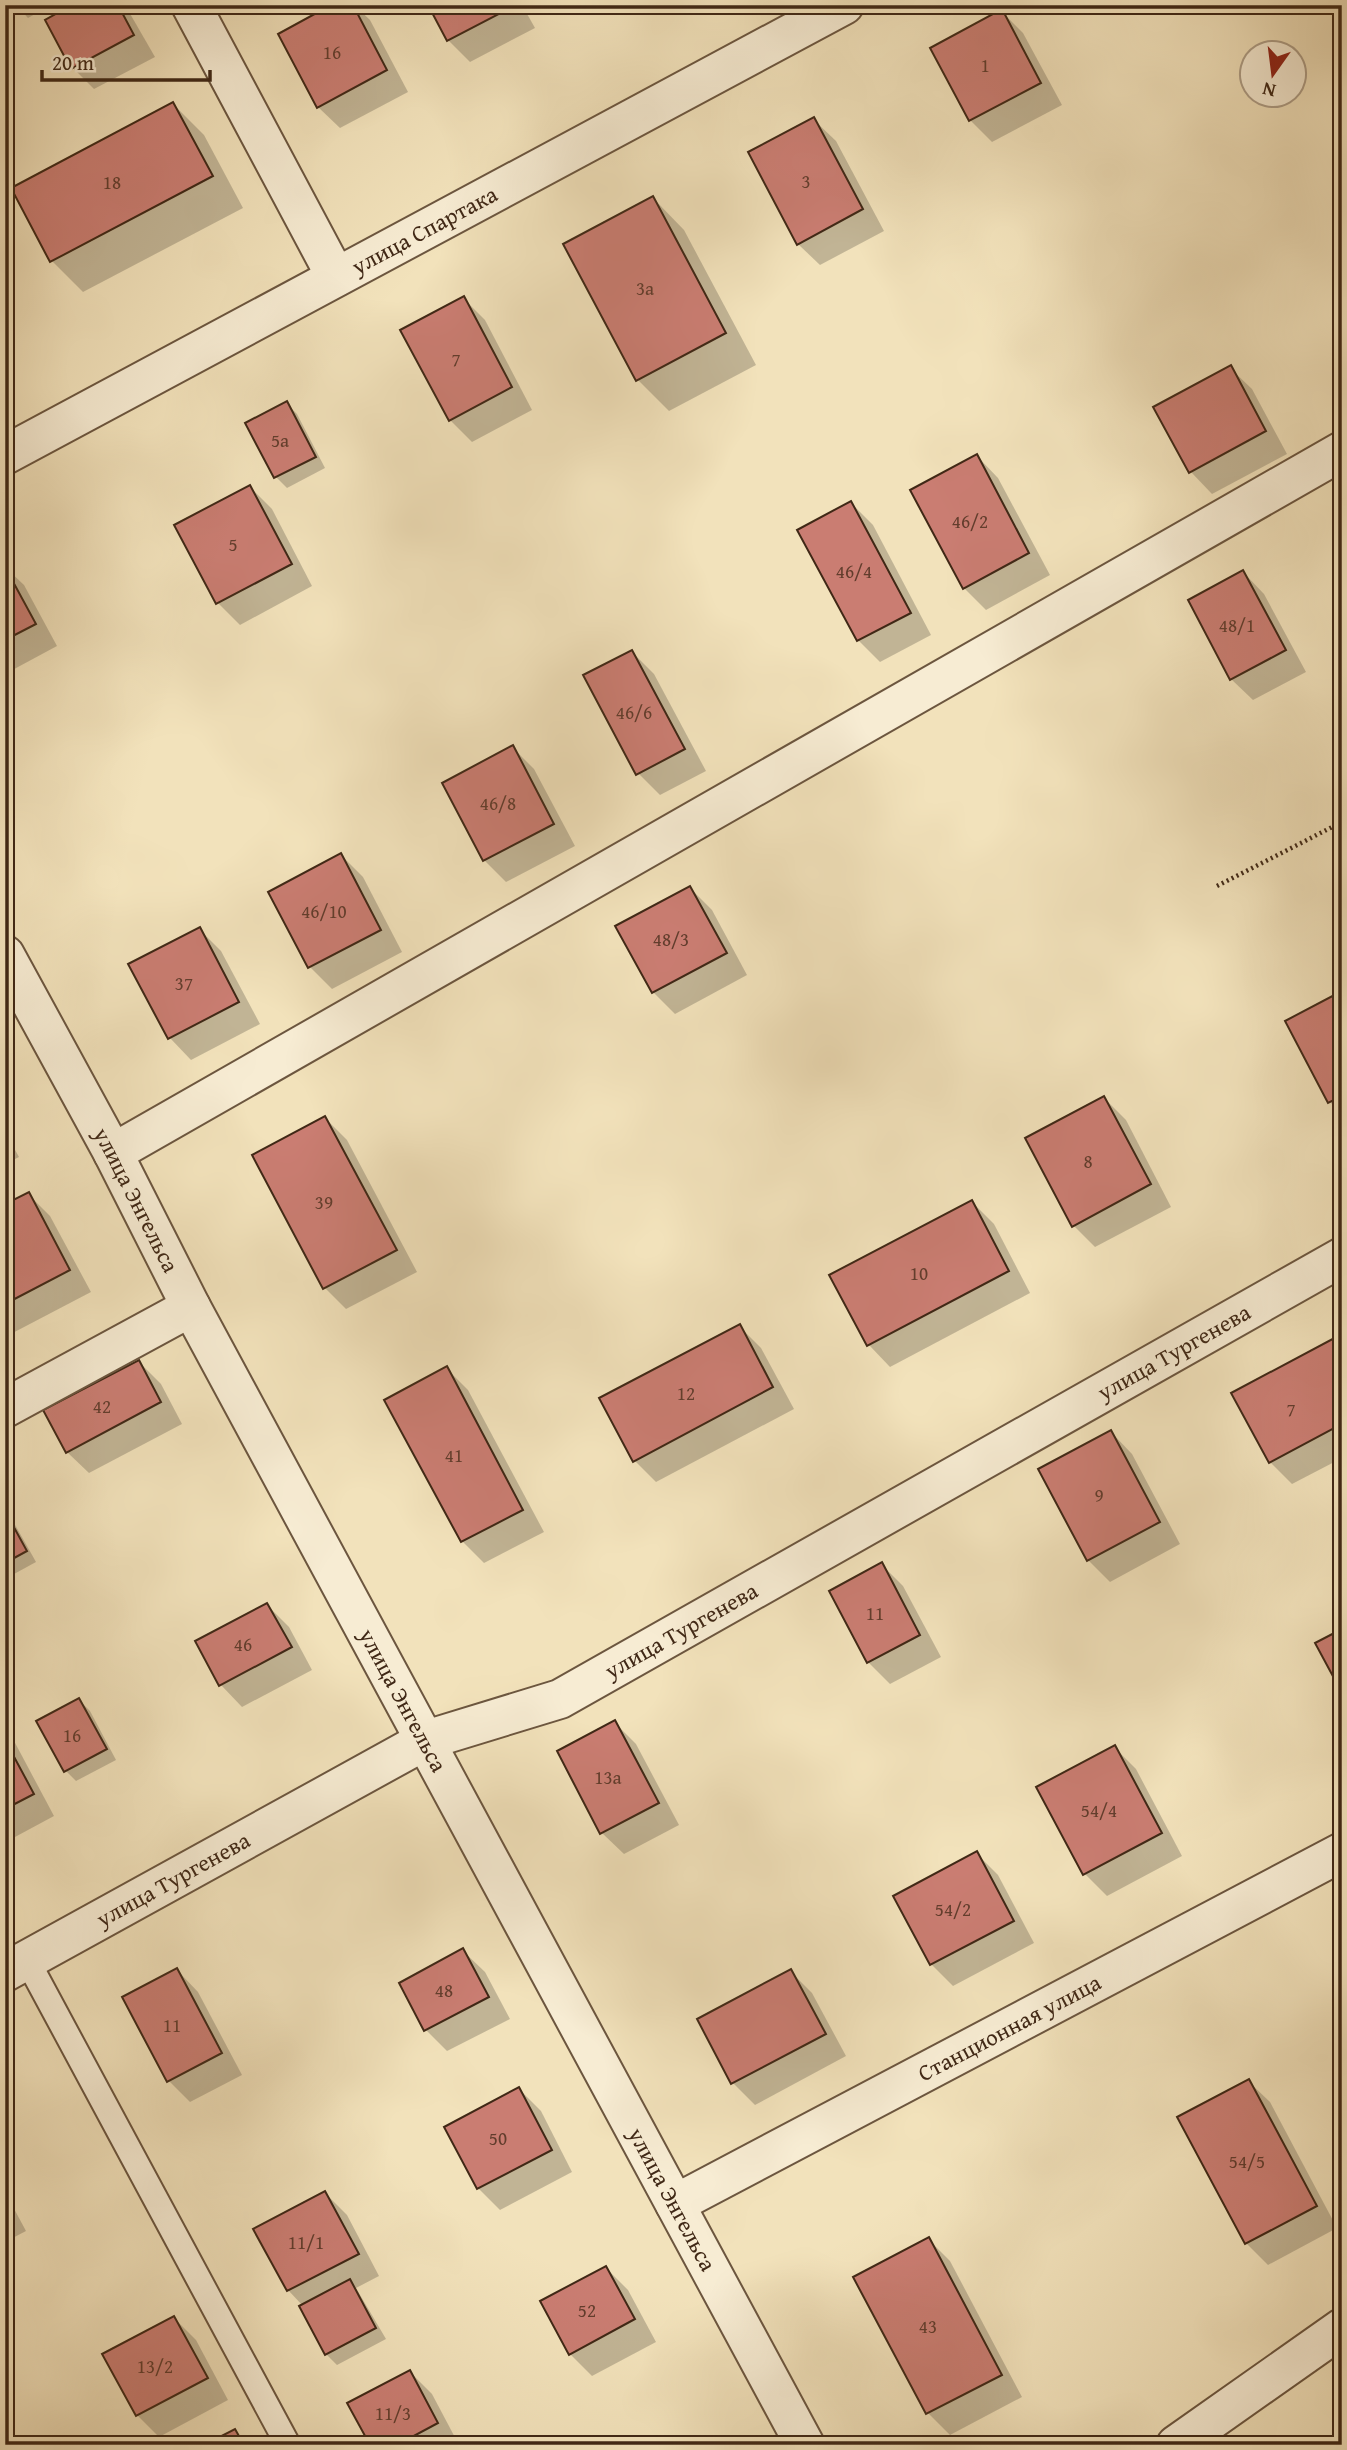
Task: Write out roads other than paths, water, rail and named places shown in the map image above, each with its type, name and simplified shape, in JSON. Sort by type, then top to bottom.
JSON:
[{"type":"street","points":[[191,5],[336,277]]},
{"type":"street","name":"улица Спартака","points":[[5,455],[844,5]]},
{"type":"street","points":[[113,1153],[1342,451]]},
{"type":"street","name":"улица Энгельса","points":[[5,955],[113,1153],[191,1307],[805,2445]]},
{"type":"street","name":"улица Тургенева","points":[[16,1966],[426,1740],[560,1699],[1342,1257]]},
{"type":"street","points":[[5,1408],[191,1307]]},
{"type":"street","name":"Станционная улица","points":[[675,2204],[1342,1852]]},
{"type":"street","points":[[1177,2445],[1342,2328]]},
{"type":"lane","points":[[16,1966],[288,2445]]}]
